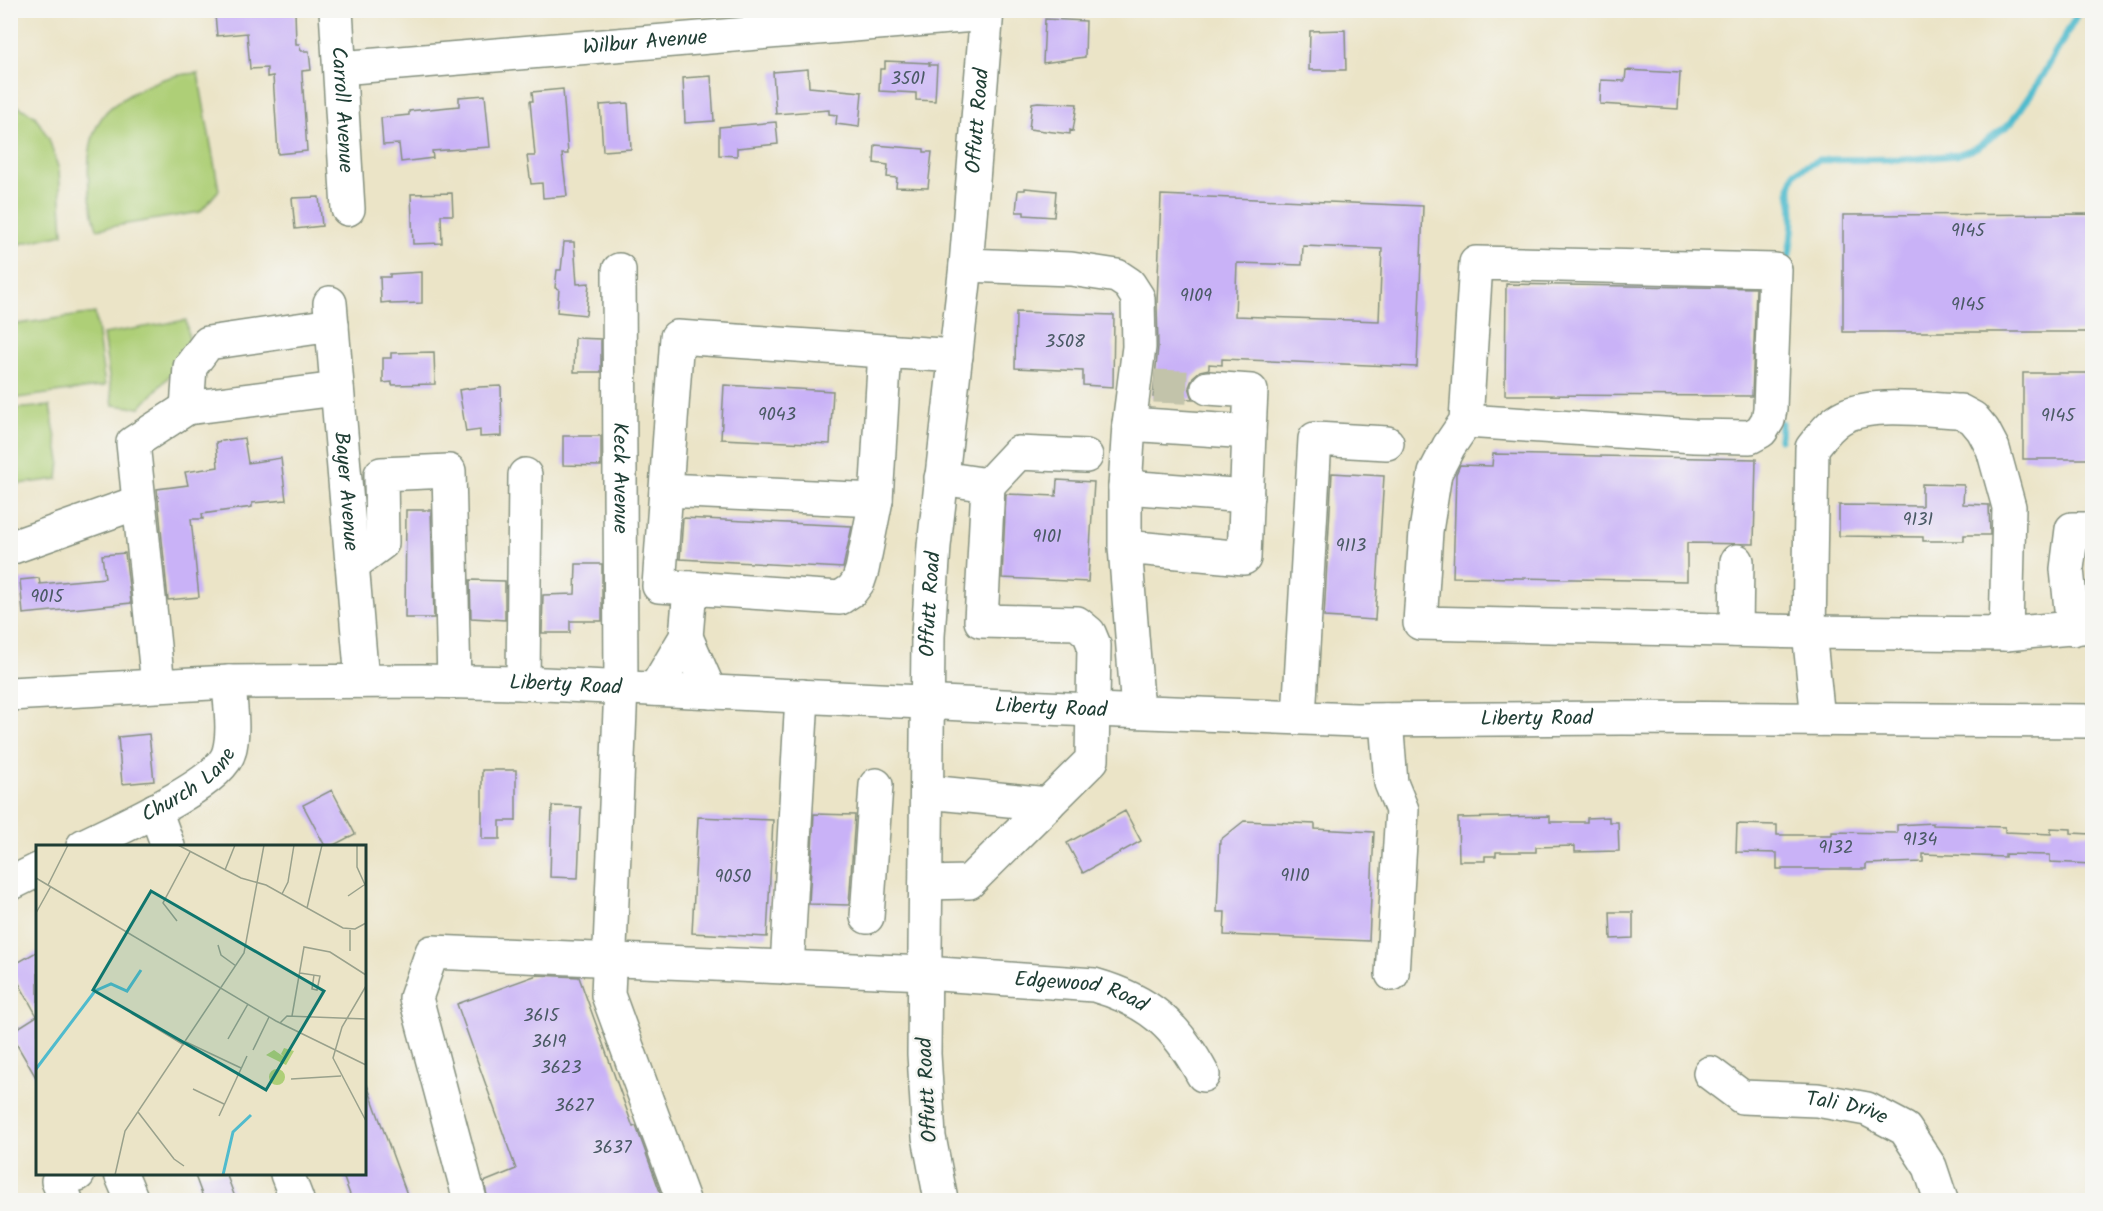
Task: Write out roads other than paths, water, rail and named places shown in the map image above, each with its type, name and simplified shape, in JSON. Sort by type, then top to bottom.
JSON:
[{"type":"street","name":"Carroll Avenue","points":[[336,10],[348,209]]},
{"type":"street","name":"Wilbur Avenue","points":[[340,68],[986,12]]},
{"type":"street","name":"Offutt Road","points":[[940,1200],[929,1137],[926,1098],[925,973],[930,614],[941,478],[966,265],[986,12]]},
{"type":"street","points":[[1466,421],[1750,437],[1761,431],[1768,420],[1770,409],[1775,270],[1476,263],[1466,421],[1449,446],[1435,473],[1426,531],[1420,623],[2006,634],[2083,627],[2067,569],[2072,529],[2092,529]]},
{"type":"street","points":[[966,265],[1071,269],[1118,276],[1129,284],[1138,298],[1139,347],[1144,385],[1129,424],[1125,487],[1125,547],[1138,711]]},
{"type":"street","name":"Keck Avenue","points":[[619,270],[621,687],[609,995],[683,1200]]},
{"type":"street","name":"Bayer Avenue","points":[[187,408],[190,367],[208,343],[331,314],[362,681]]},
{"type":"street","points":[[885,351],[876,500],[860,576],[852,590],[840,598],[659,586],[677,337],[885,351],[956,356]]},
{"type":"street","points":[[1125,547],[1244,558],[1251,391],[1209,388]]},
{"type":"street","points":[[158,685],[133,442],[187,408],[337,389]]},
{"type":"street","points":[[1818,719],[1809,632],[1812,448],[1841,417],[1872,408],[1960,411],[1973,418],[1983,430],[1993,449],[2009,507],[2006,634]]},
{"type":"street","points":[[1129,424],[1249,432]]},
{"type":"street","points":[[1299,717],[1315,438],[1387,442]]},
{"type":"street","points":[[926,884],[969,882],[1092,760],[1094,645],[1089,633],[1077,624],[981,621],[988,485],[1018,453],[1086,456]]},
{"type":"street","points":[[352,565],[382,543],[381,474],[449,471],[454,682]]},
{"type":"street","points":[[522,683],[525,475]]},
{"type":"street","points":[[941,478],[988,485]]},
{"type":"street","points":[[1125,487],[1247,496]]},
{"type":"street","points":[[666,490],[876,500]]},
{"type":"street","points":[[10,548],[139,502]]},
{"type":"street","points":[[1736,630],[1737,561]]},
{"type":"street","points":[[655,689],[686,637],[690,588]]},
{"type":"street","points":[[686,637],[710,692]]},
{"type":"street","name":"Liberty Road","points":[[10,694],[229,682],[454,682],[621,687],[1093,710],[1386,720],[1611,718],[2092,721]]},
{"type":"street","name":"Church Lane","points":[[85,845],[200,785],[217,770],[229,754],[232,734],[229,682]]},
{"type":"street","points":[[787,968],[802,696]]},
{"type":"street","points":[[1386,720],[1391,783],[1402,810],[1392,974]]},
{"type":"street","points":[[867,917],[876,785]]},
{"type":"street","points":[[928,792],[1048,804]]},
{"type":"street","points":[[155,810],[168,845]]},
{"type":"street","points":[[10,884],[36,871]]},
{"type":"street","name":"Edgewood Road","points":[[470,1200],[416,998],[432,952],[925,973],[1094,985],[1119,992],[1164,1020],[1188,1050],[1203,1075]]},
{"type":"street","name":"Tali Drive","points":[[1710,1073],[1742,1097],[1817,1100],[1867,1110],[1905,1129],[1930,1167],[1941,1200]]},
{"type":"street","points":[[66,1200],[58,1181],[73,1175]]},
{"type":"street","points":[[122,1175],[132,1200]]},
{"type":"street","points":[[288,1175],[297,1200]]},
{"type":"waterway","points":[[1786,268],[1793,222],[1790,190],[1795,172],[1819,160],[1914,159],[1956,155],[1976,148],[2011,123],[2039,82],[2080,10]]},
{"type":"waterway","points":[[1780,439],[1781,423]]},
{"type":"tunnel","points":[[1154,386],[1208,388]]}]
